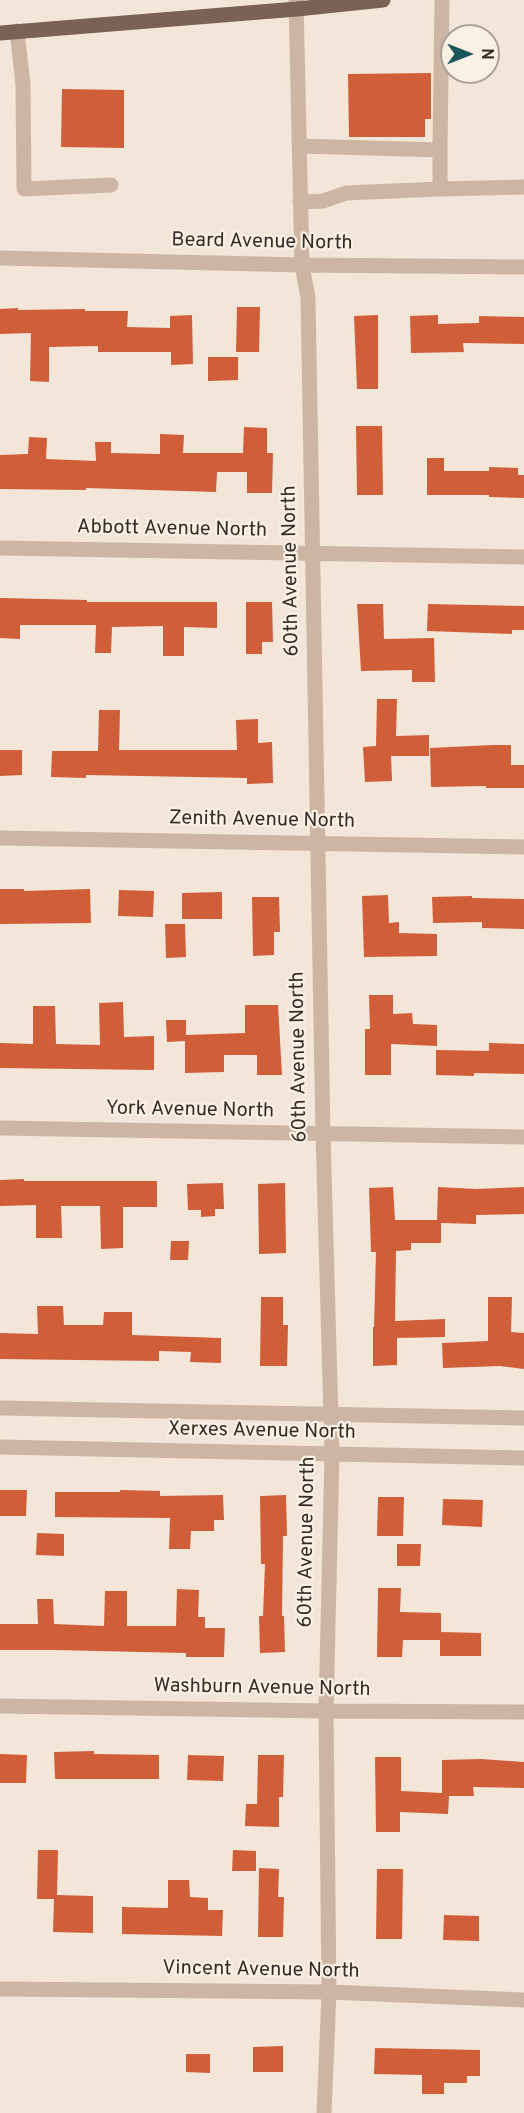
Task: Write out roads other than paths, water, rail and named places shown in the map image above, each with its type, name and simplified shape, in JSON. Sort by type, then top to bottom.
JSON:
[{"type":"main road","points":[[0,33],[297,5],[383,0]]},
{"type":"street","points":[[440,189],[442,0]]},
{"type":"street","name":"60th Avenue North","points":[[297,5],[302,265],[308,298],[323,1134],[329,1414],[332,1454],[326,1711],[329,1992],[324,2113]]},
{"type":"street","points":[[17,31],[23,84],[24,189],[111,185]]},
{"type":"street","points":[[299,146],[440,150]]},
{"type":"street","points":[[300,202],[323,201],[346,193],[524,187]]},
{"type":"street","name":"Beard Avenue North","points":[[0,258],[302,265],[524,267]]},
{"type":"street","name":"Abbott Avenue North","points":[[0,548],[524,557]]},
{"type":"street","name":"Zenith Avenue North","points":[[0,838],[524,847]]},
{"type":"street","name":"York Avenue North","points":[[0,1128],[524,1137]]},
{"type":"street","name":"Xerxes Avenue North","points":[[0,1408],[524,1418]]},
{"type":"street","name":"Xerxes Avenue North","points":[[0,1447],[524,1458]]},
{"type":"street","name":"Washburn Avenue North","points":[[0,1706],[524,1712]]},
{"type":"street","name":"Vincent Avenue North","points":[[0,1989],[329,1992],[522,1999]]}]
